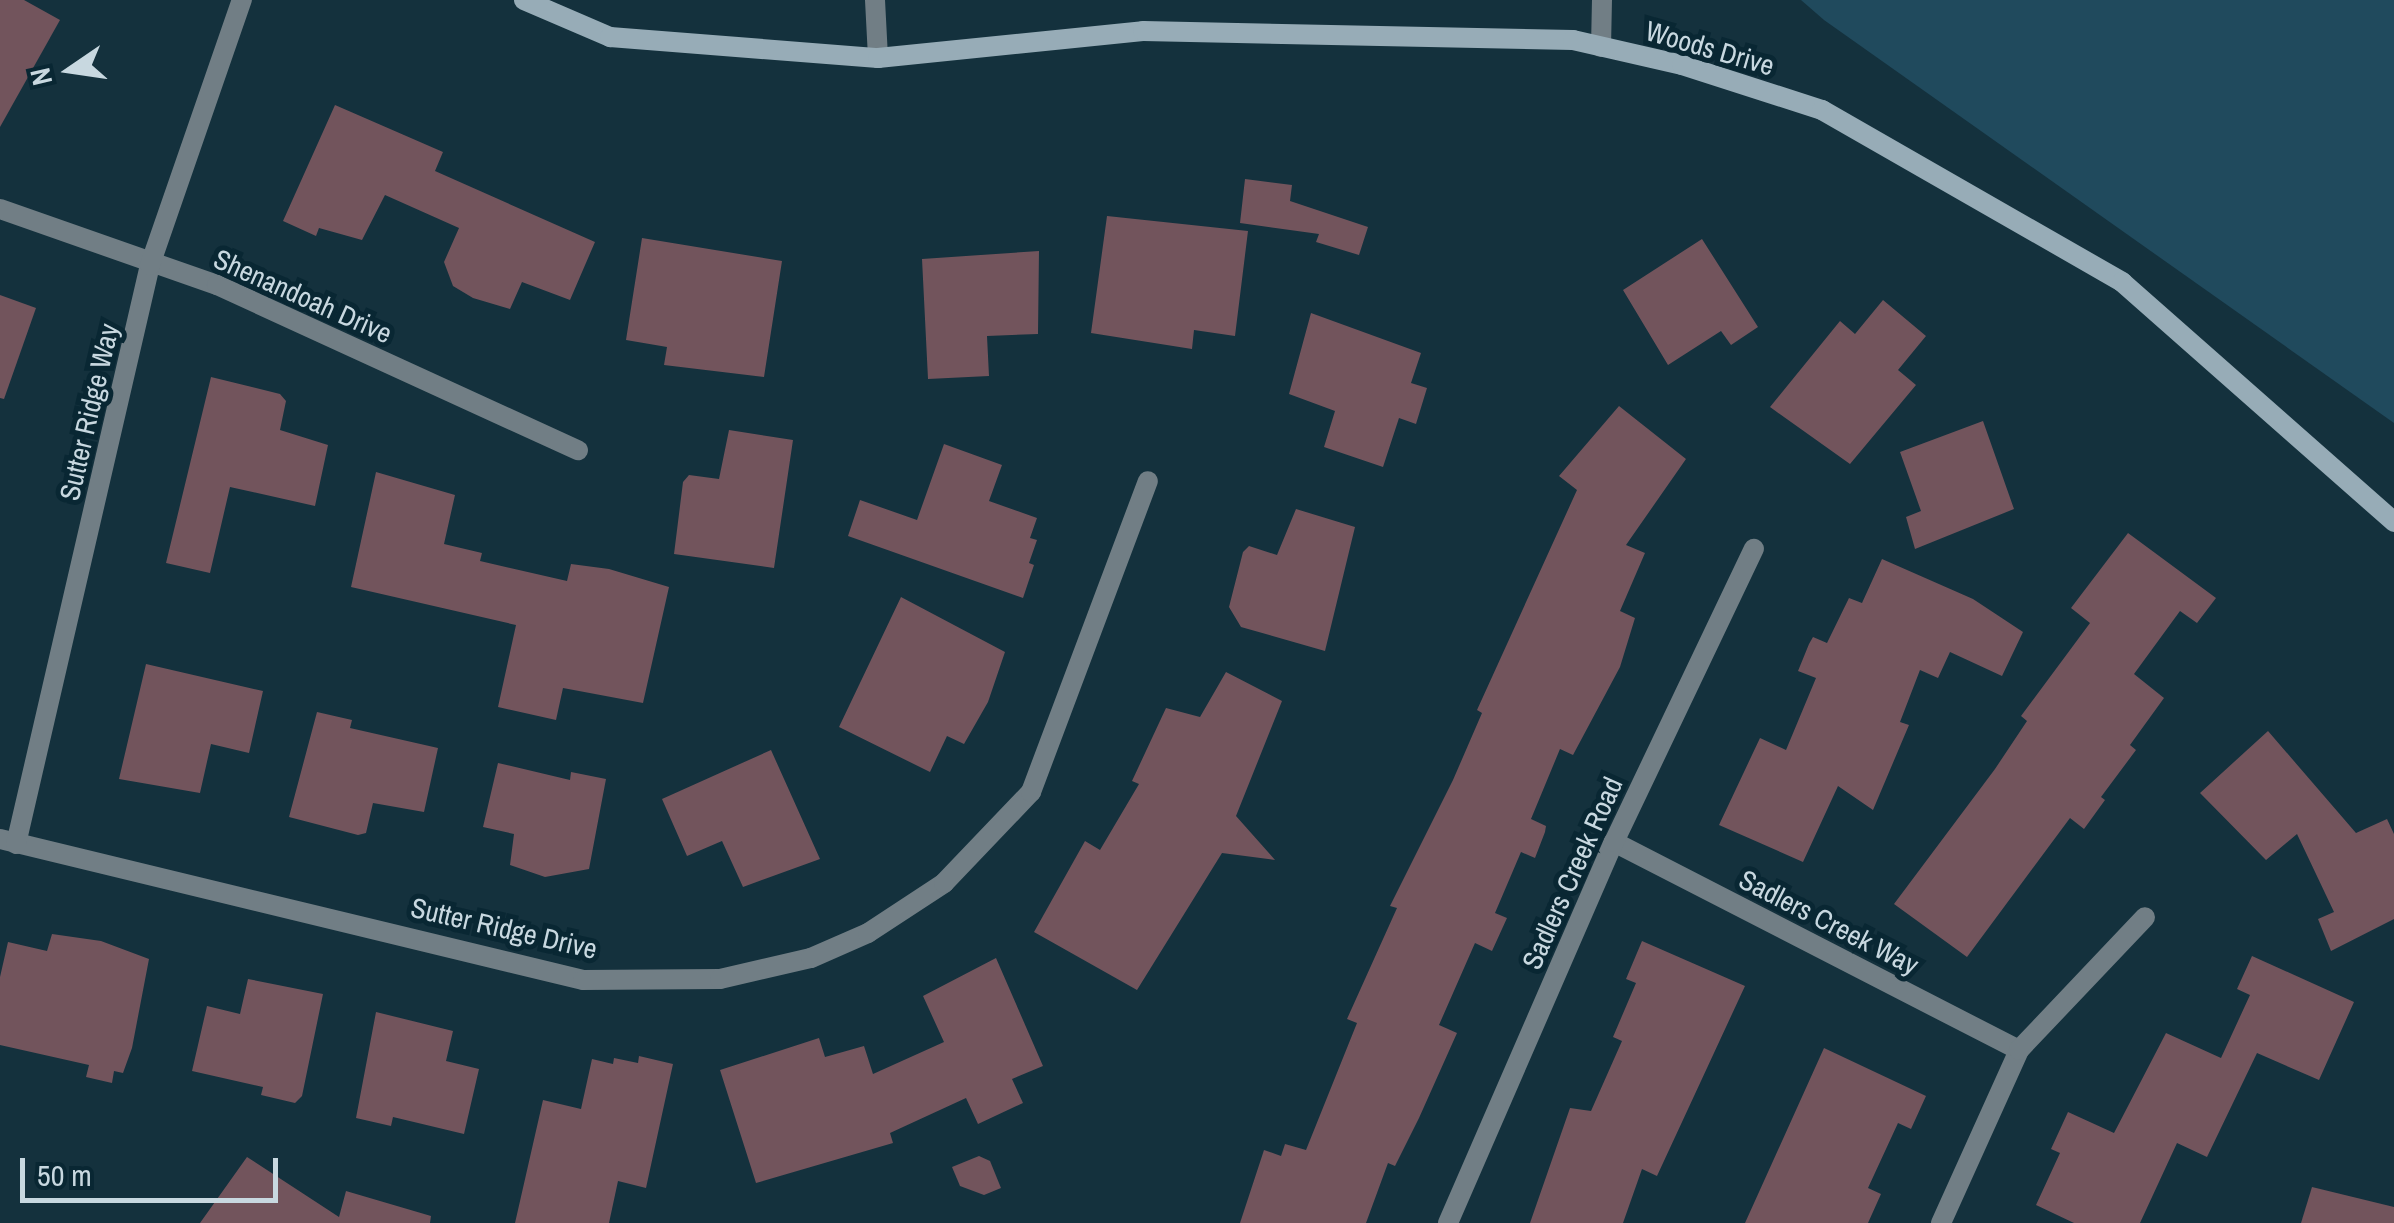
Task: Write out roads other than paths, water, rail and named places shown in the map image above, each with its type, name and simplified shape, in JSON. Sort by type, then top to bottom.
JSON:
[{"type":"street","name":"Sutter Ridge Way","points":[[8,841],[150,264],[242,0]]},
{"type":"street","name":"Woods Drive","points":[[524,0],[610,37],[878,58],[1143,31],[1573,40],[1682,65],[1822,110],[2122,282],[2394,522]]},
{"type":"street","points":[[875,0],[878,58]]},
{"type":"street","points":[[1601,48],[1602,0]]},
{"type":"street","name":"Shenandoah Drive","points":[[0,209],[217,285],[578,450]]},
{"type":"street","name":"Sutter Ridge Drive","points":[[8,841],[583,980],[720,979],[811,958],[868,933],[944,884],[1031,792],[1148,481]]},
{"type":"street","name":"Sadlers Creek Road","points":[[1448,1223],[1614,842],[1754,549]]},
{"type":"street","name":"Sadlers Creek Way","points":[[1614,842],[2019,1050]]},
{"type":"street","points":[[1941,1223],[2019,1050],[2145,918]]}]
